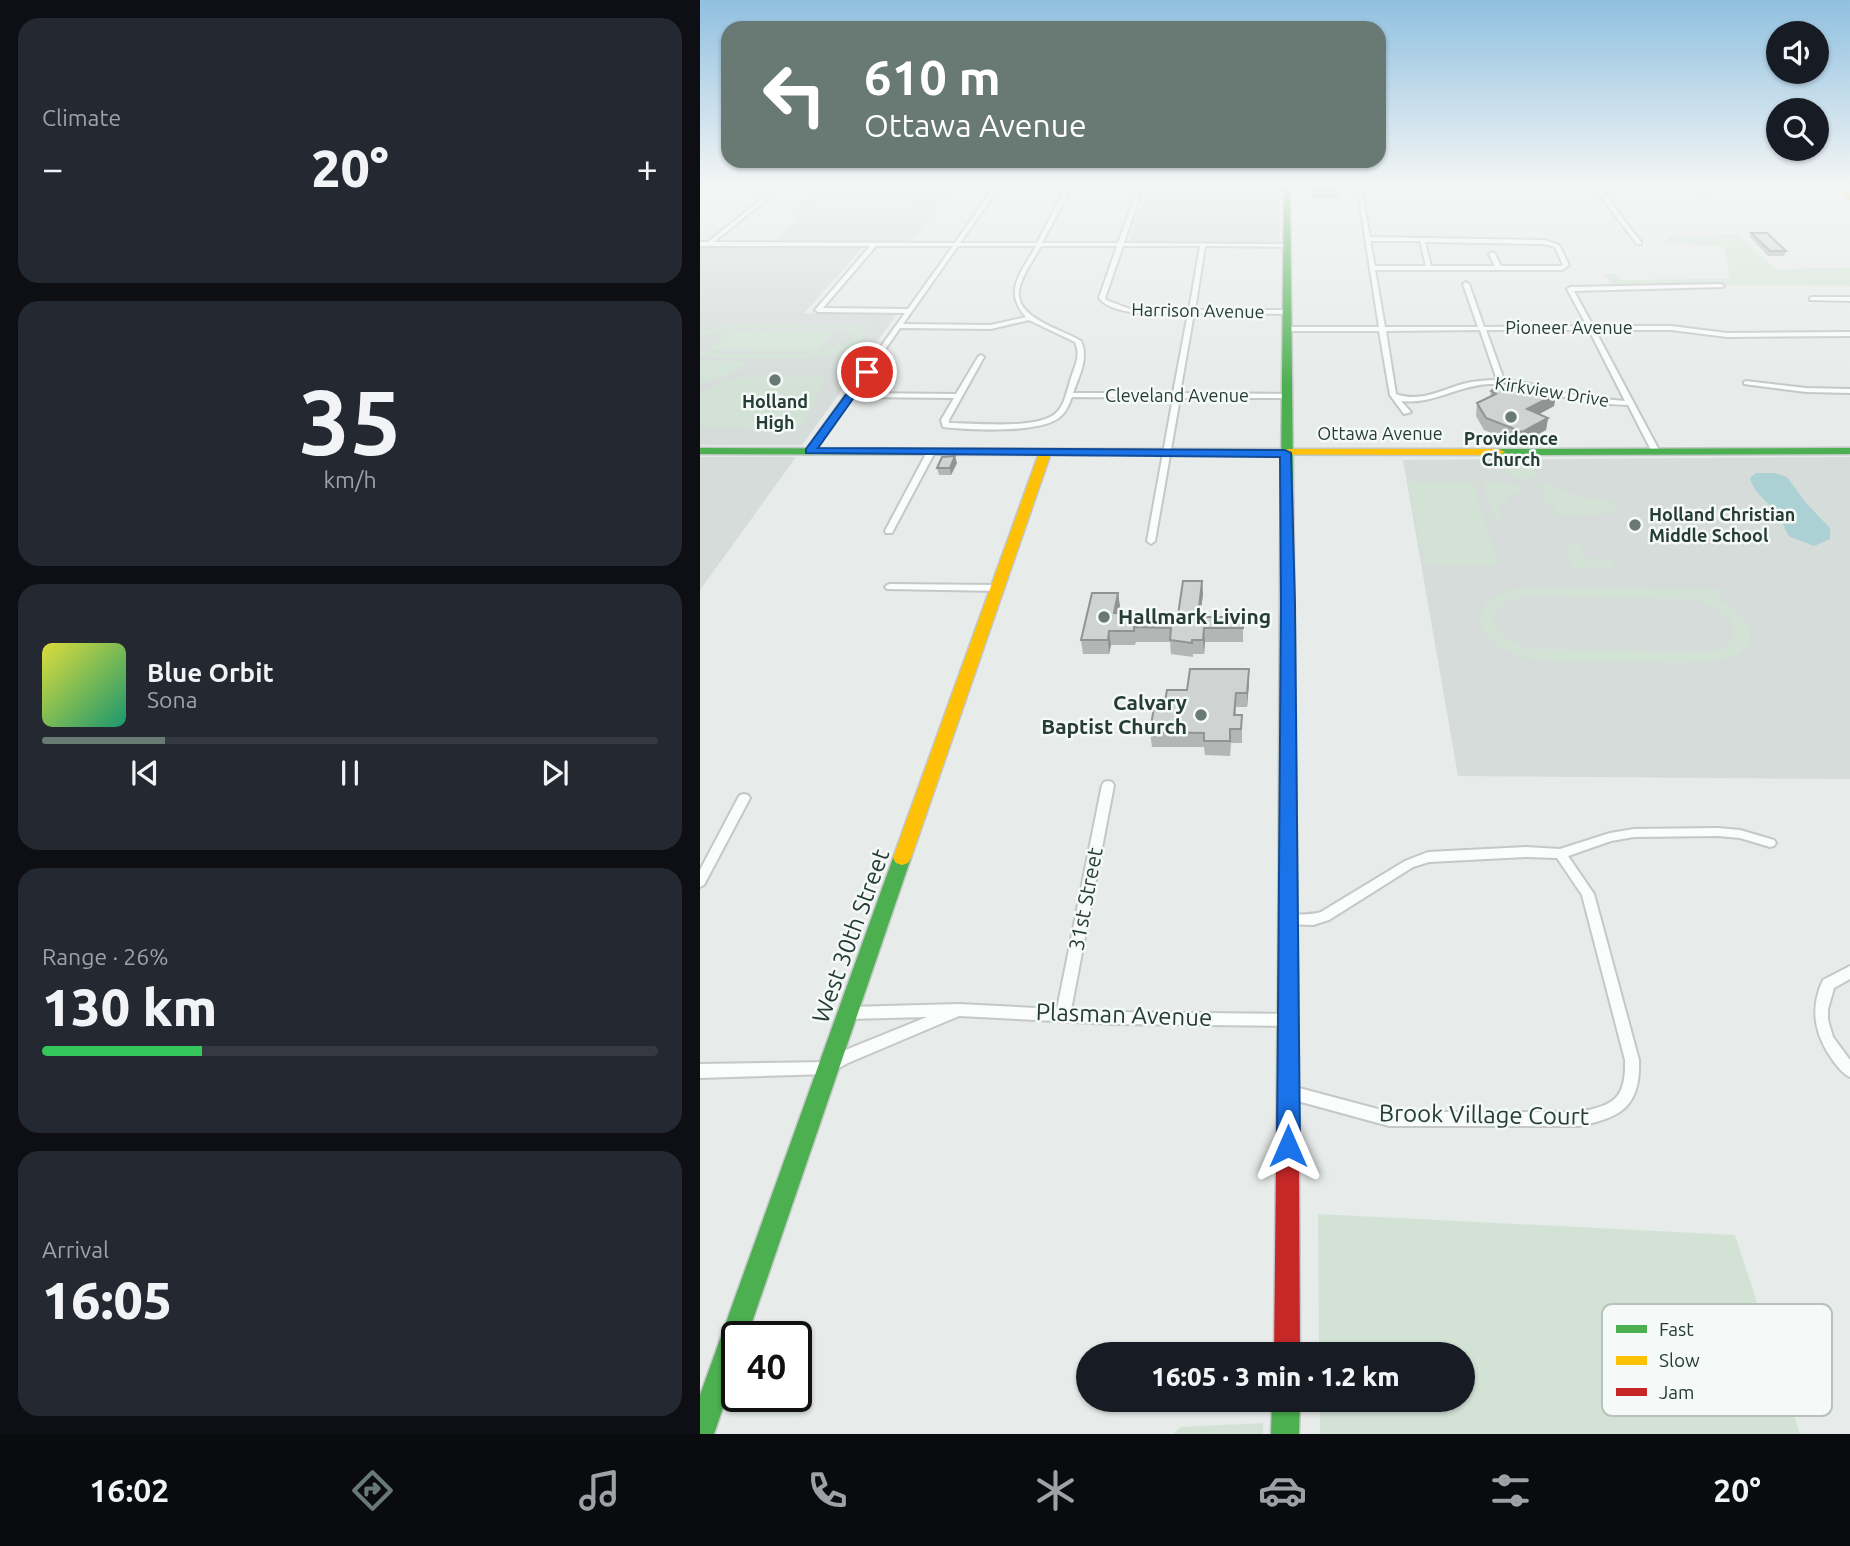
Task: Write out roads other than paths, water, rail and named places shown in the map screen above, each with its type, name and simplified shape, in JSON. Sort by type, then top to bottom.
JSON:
[{"type":"street","points":[[867,253],[818,310],[910,311]]},
{"type":"street","points":[[810,451],[951,253]]},
{"type":"street","points":[[981,357],[945,420],[946,425],[1041,423],[1058,415],[1069,395],[1082,358],[1082,347],[1078,341],[1029,318],[1018,305],[1016,288],[1034,253]]},
{"type":"street","name":"Harrison Avenue","points":[[1116,253],[1102,298],[1109,304],[1129,311],[1288,312]]},
{"type":"street","points":[[1150,541],[1202,253]]},
{"type":"street","points":[[1287,253],[1287,1342]]},
{"type":"street","points":[[1371,253],[1393,395],[1407,412]]},
{"type":"street","points":[[1425,253],[1429,268]]},
{"type":"street","points":[[1374,268],[1565,267],[1559,253]]},
{"type":"street","points":[[1492,254],[1499,268]]},
{"type":"street","points":[[1465,284],[1502,381]]},
{"type":"street","points":[[1656,452],[1570,289],[1721,286]]},
{"type":"street","points":[[1812,299],[1850,299]]},
{"type":"street","points":[[899,326],[991,327],[1029,318]]},
{"type":"street","name":"Pioneer Avenue","points":[[1288,329],[1671,328],[1727,335],[1850,334]]},
{"type":"street","name":"Kirkview Drive","points":[[1393,395],[1416,399],[1475,383],[1502,381],[1533,385],[1580,399],[1630,403]]},
{"type":"street","points":[[1746,383],[1806,390],[1850,391]]},
{"type":"street","points":[[851,395],[960,396]]},
{"type":"street","name":"Cleveland Avenue","points":[[1069,395],[1286,396]]},
{"type":"street","name":"Ottawa Avenue","points":[[700,451],[1850,451]]},
{"type":"street","points":[[888,531],[931,452]]},
{"type":"street","name":"West 30th Street","points":[[700,1434],[1045,453]]},
{"type":"street","points":[[890,587],[999,589]]},
{"type":"street","name":"31st Street","points":[[1063,1013],[1108,785]]},
{"type":"street","points":[[700,882],[744,798]]},
{"type":"street","points":[[1288,919],[1313,920],[1325,916],[1409,864],[1428,857],[1526,852],[1560,854],[1610,837],[1634,833],[1718,832],[1740,834],[1770,843]]},
{"type":"street","name":"Brook Village Court","points":[[1288,1092],[1389,1119],[1579,1119],[1614,1111],[1630,1090],[1634,1077],[1632,1060],[1588,894],[1560,854]]},
{"type":"street","points":[[1850,972],[1828,984],[1820,1002],[1819,1022],[1831,1047],[1850,1070]]},
{"type":"street","name":"Plasman Avenue","points":[[848,1013],[959,1010],[1063,1013],[1113,1018],[1288,1020]]},
{"type":"street","name":"Plasman Avenue","points":[[700,1071],[828,1068],[843,1058],[959,1010]]},
{"type":"street","points":[[1285,1434],[1286,1412]]},
{"type":"water","points":[[1756,473],[1775,473],[1787,477],[1806,503],[1830,528],[1830,539],[1814,546],[1790,537],[1779,516],[1752,484],[1750,478]]},
{"type":"place","name":"Holland High","points":[[775,380]]},
{"type":"place","name":"Providence Church","points":[[1511,417]]},
{"type":"place","name":"Holland Christian Middle School","points":[[1635,525]]},
{"type":"place","name":"Hallmark Living","points":[[1104,617]]},
{"type":"place","name":"Calvary Baptist Church","points":[[1201,715]]}]
